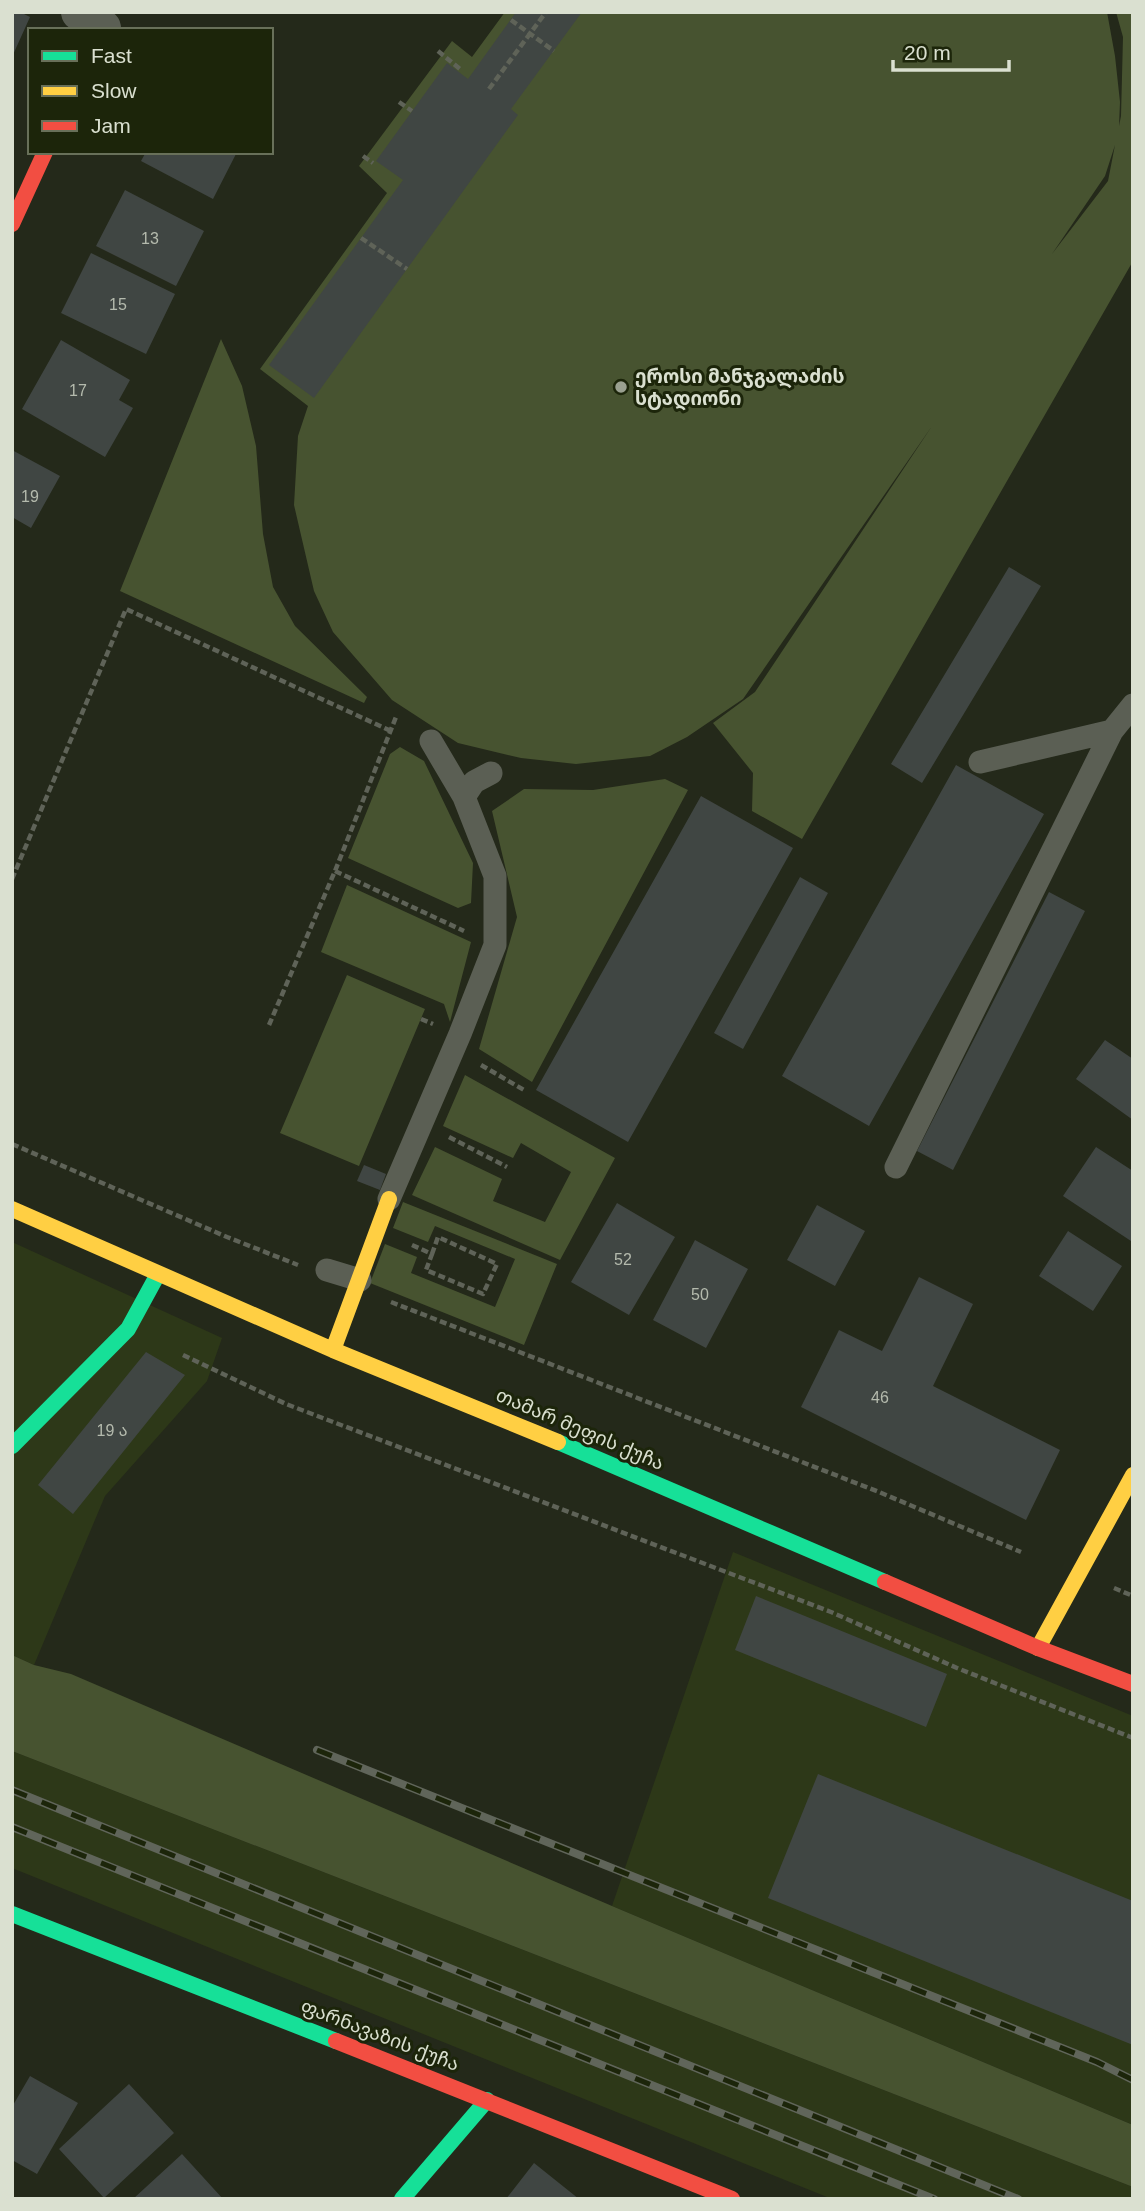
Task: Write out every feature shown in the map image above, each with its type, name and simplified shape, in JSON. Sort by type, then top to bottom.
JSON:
[{"type":"street","points":[[12,225],[44,154]]},
{"type":"street","points":[[333,1350],[390,1199]]},
{"type":"street","name":"თამარ მეფის ქუჩა","points":[[12,1209],[333,1350],[626,1470],[1038,1648],[1133,1684]]},
{"type":"street","points":[[12,1446],[128,1329],[158,1274]]},
{"type":"street","points":[[1038,1648],[1133,1475]]},
{"type":"street","name":"ფარნავაზის ქუჩა","points":[[12,1914],[732,2199]]},
{"type":"street","points":[[402,2199],[487,2100]]},
{"type":"lane","points":[[896,1167],[1112,731],[1133,705]]},
{"type":"lane","points":[[980,762],[1112,731]]},
{"type":"lane","points":[[390,1199],[495,944],[495,876],[464,797],[431,741]]},
{"type":"lane","points":[[464,797],[474,782],[491,773]]},
{"type":"lane","points":[[327,1270],[359,1284]]},
{"type":"path","points":[[489,89],[546,12]]},
{"type":"path","points":[[511,20],[554,51]]},
{"type":"path","points":[[438,51],[460,69]]},
{"type":"path","points":[[399,102],[412,111]]},
{"type":"path","points":[[363,156],[373,163]]},
{"type":"path","points":[[361,238],[407,270]]},
{"type":"path","points":[[12,880],[126,609],[391,731]]},
{"type":"path","points":[[269,1025],[335,872],[396,717]]},
{"type":"path","points":[[335,872],[495,944]]},
{"type":"path","points":[[453,1049],[524,1090]]},
{"type":"path","points":[[423,1124],[507,1167]]},
{"type":"path","points":[[12,1144],[227,1237],[359,1284],[879,1492],[1021,1552]]},
{"type":"path","points":[[379,1231],[432,1254]]},
{"type":"path","points":[[438,1237],[497,1264],[484,1294],[426,1270],[432,1254],[438,1237]]},
{"type":"path","points":[[183,1355],[286,1404],[831,1612],[957,1668],[1133,1738]]},
{"type":"path","points":[[1107,1585],[1133,1596]]},
{"type":"shaded area","name":"ეროსი მანჯგალაძის სტადიონი","points":[[505,12],[1107,12],[1120,102],[1119,126],[1123,37],[1116,12],[1133,12],[1133,261],[802,839],[752,811],[753,773],[713,723],[755,692],[932,426],[743,699],[687,737],[650,756],[576,764],[521,758],[458,743],[392,700],[333,632],[314,591],[294,505],[298,436],[308,406],[260,369],[387,193],[359,166],[452,41],[472,57]],"holes":[[[1115,145],[1108,181],[1052,254],[1105,176]]]},
{"type":"shaded area","points":[[221,339],[242,386],[256,446],[263,534],[273,587],[295,626],[367,697],[364,703],[120,591]]},
{"type":"shaded area","points":[[400,747],[424,761],[473,863],[471,903],[458,908],[348,858],[390,754]]},
{"type":"shaded area","points":[[665,779],[688,790],[532,1082],[479,1049],[517,917],[492,811],[524,789],[593,790]]},
{"type":"shaded area","points":[[347,885],[471,942],[450,1022],[444,1004],[321,952]]},
{"type":"shaded area","points":[[347,975],[425,1009],[359,1166],[280,1133]]},
{"type":"shaded area","points":[[465,1075],[615,1158],[560,1260],[412,1195],[435,1147],[502,1179],[493,1201],[545,1222],[571,1172],[521,1143],[513,1158],[443,1126]]},
{"type":"shaded area","points":[[403,1202],[557,1264],[524,1345],[370,1283],[385,1244],[417,1257],[411,1273],[495,1307],[515,1259],[435,1226],[428,1242],[393,1228]]},
{"type":"shaded area","points":[[12,1242],[222,1338],[207,1381],[105,1496],[34,1665],[12,1655]]},
{"type":"shaded area","points":[[733,1552],[1133,1716],[1133,2125],[612,1906]]},
{"type":"shaded area","points":[[12,1655],[34,1665],[71,1674],[1133,2125],[1133,2187],[12,1751]]},
{"type":"shaded area","points":[[12,1751],[1133,2187],[1133,2199],[832,2199],[12,1868]]},
{"type":"building","points":[[12,12],[20,12],[30,17],[12,57]]},
{"type":"building","points":[[516,12],[582,12],[511,109],[518,115],[314,398],[269,365],[403,180],[376,161],[447,63],[468,79]]},
{"type":"building","points":[[145,154],[236,154],[213,199],[141,161]]},
{"type":"building","points":[[125,190],[204,231],[176,286],[96,246]]},
{"type":"building","points":[[91,253],[175,294],[146,354],[61,313]]},
{"type":"building","points":[[61,340],[130,380],[119,400],[133,408],[105,457],[22,409]]},
{"type":"building","points":[[12,450],[60,476],[31,528],[12,517]]},
{"type":"building","points":[[1009,567],[1041,586],[922,783],[891,764]]},
{"type":"building","points":[[956,765],[1044,814],[869,1126],[782,1076]]},
{"type":"building","points":[[701,796],[793,848],[628,1142],[536,1090]]},
{"type":"building","points":[[800,877],[828,893],[743,1049],[714,1033]]},
{"type":"building","points":[[1049,892],[1085,911],[953,1170],[917,1151]]},
{"type":"building","points":[[1105,1040],[1133,1059],[1133,1120],[1076,1079]]},
{"type":"building","points":[[1096,1147],[1133,1171],[1131,1241],[1063,1196]]},
{"type":"building","points":[[364,1165],[386,1174],[380,1190],[357,1181]]},
{"type":"building","points":[[617,1203],[675,1237],[629,1315],[571,1282]]},
{"type":"building","points":[[817,1205],[865,1231],[835,1286],[787,1260]]},
{"type":"building","points":[[1068,1231],[1122,1266],[1093,1311],[1039,1276]]},
{"type":"building","points":[[695,1240],[748,1269],[706,1348],[653,1320]]},
{"type":"building","points":[[919,1277],[973,1304],[933,1386],[1060,1450],[1026,1520],[801,1407],[839,1330],[882,1351]]},
{"type":"building","points":[[146,1352],[185,1375],[73,1514],[38,1485]]},
{"type":"building","points":[[756,1596],[947,1674],[926,1727],[735,1650]]},
{"type":"building","points":[[818,1774],[1133,1901],[1133,2045],[768,1898]]},
{"type":"building","points":[[30,2076],[78,2103],[37,2174],[12,2160],[12,2107]]},
{"type":"building","points":[[129,2084],[174,2133],[104,2198],[59,2149]]},
{"type":"building","points":[[182,2154],[223,2199],[133,2199]]},
{"type":"building","points":[[534,2163],[579,2199],[506,2199]]},
{"type":"railway","points":[[317,1750],[1097,2062],[1133,2080]]},
{"type":"railway","points":[[12,1790],[1018,2199]]},
{"type":"railway","points":[[12,1827],[934,2199]]},
{"type":"traffic: fast","points":[[12,1446],[128,1329],[158,1274]]},
{"type":"traffic: fast","points":[[558,1442],[885,1582]]},
{"type":"traffic: fast","points":[[12,1914],[336,2041]]},
{"type":"traffic: fast","points":[[402,2199],[487,2100]]},
{"type":"traffic: slow","points":[[333,1350],[389,1199]]},
{"type":"traffic: slow","points":[[12,1209],[333,1350],[558,1442]]},
{"type":"traffic: slow","points":[[1038,1648],[1133,1475]]},
{"type":"traffic: jam","points":[[12,224],[44,154]]},
{"type":"traffic: jam","points":[[885,1582],[1038,1648],[1133,1684]]},
{"type":"traffic: jam","points":[[336,2041],[732,2199]]},
{"type":"place","name":"ეროსი მანჯგალაძის სტადიონი","points":[[621,387]]}]
